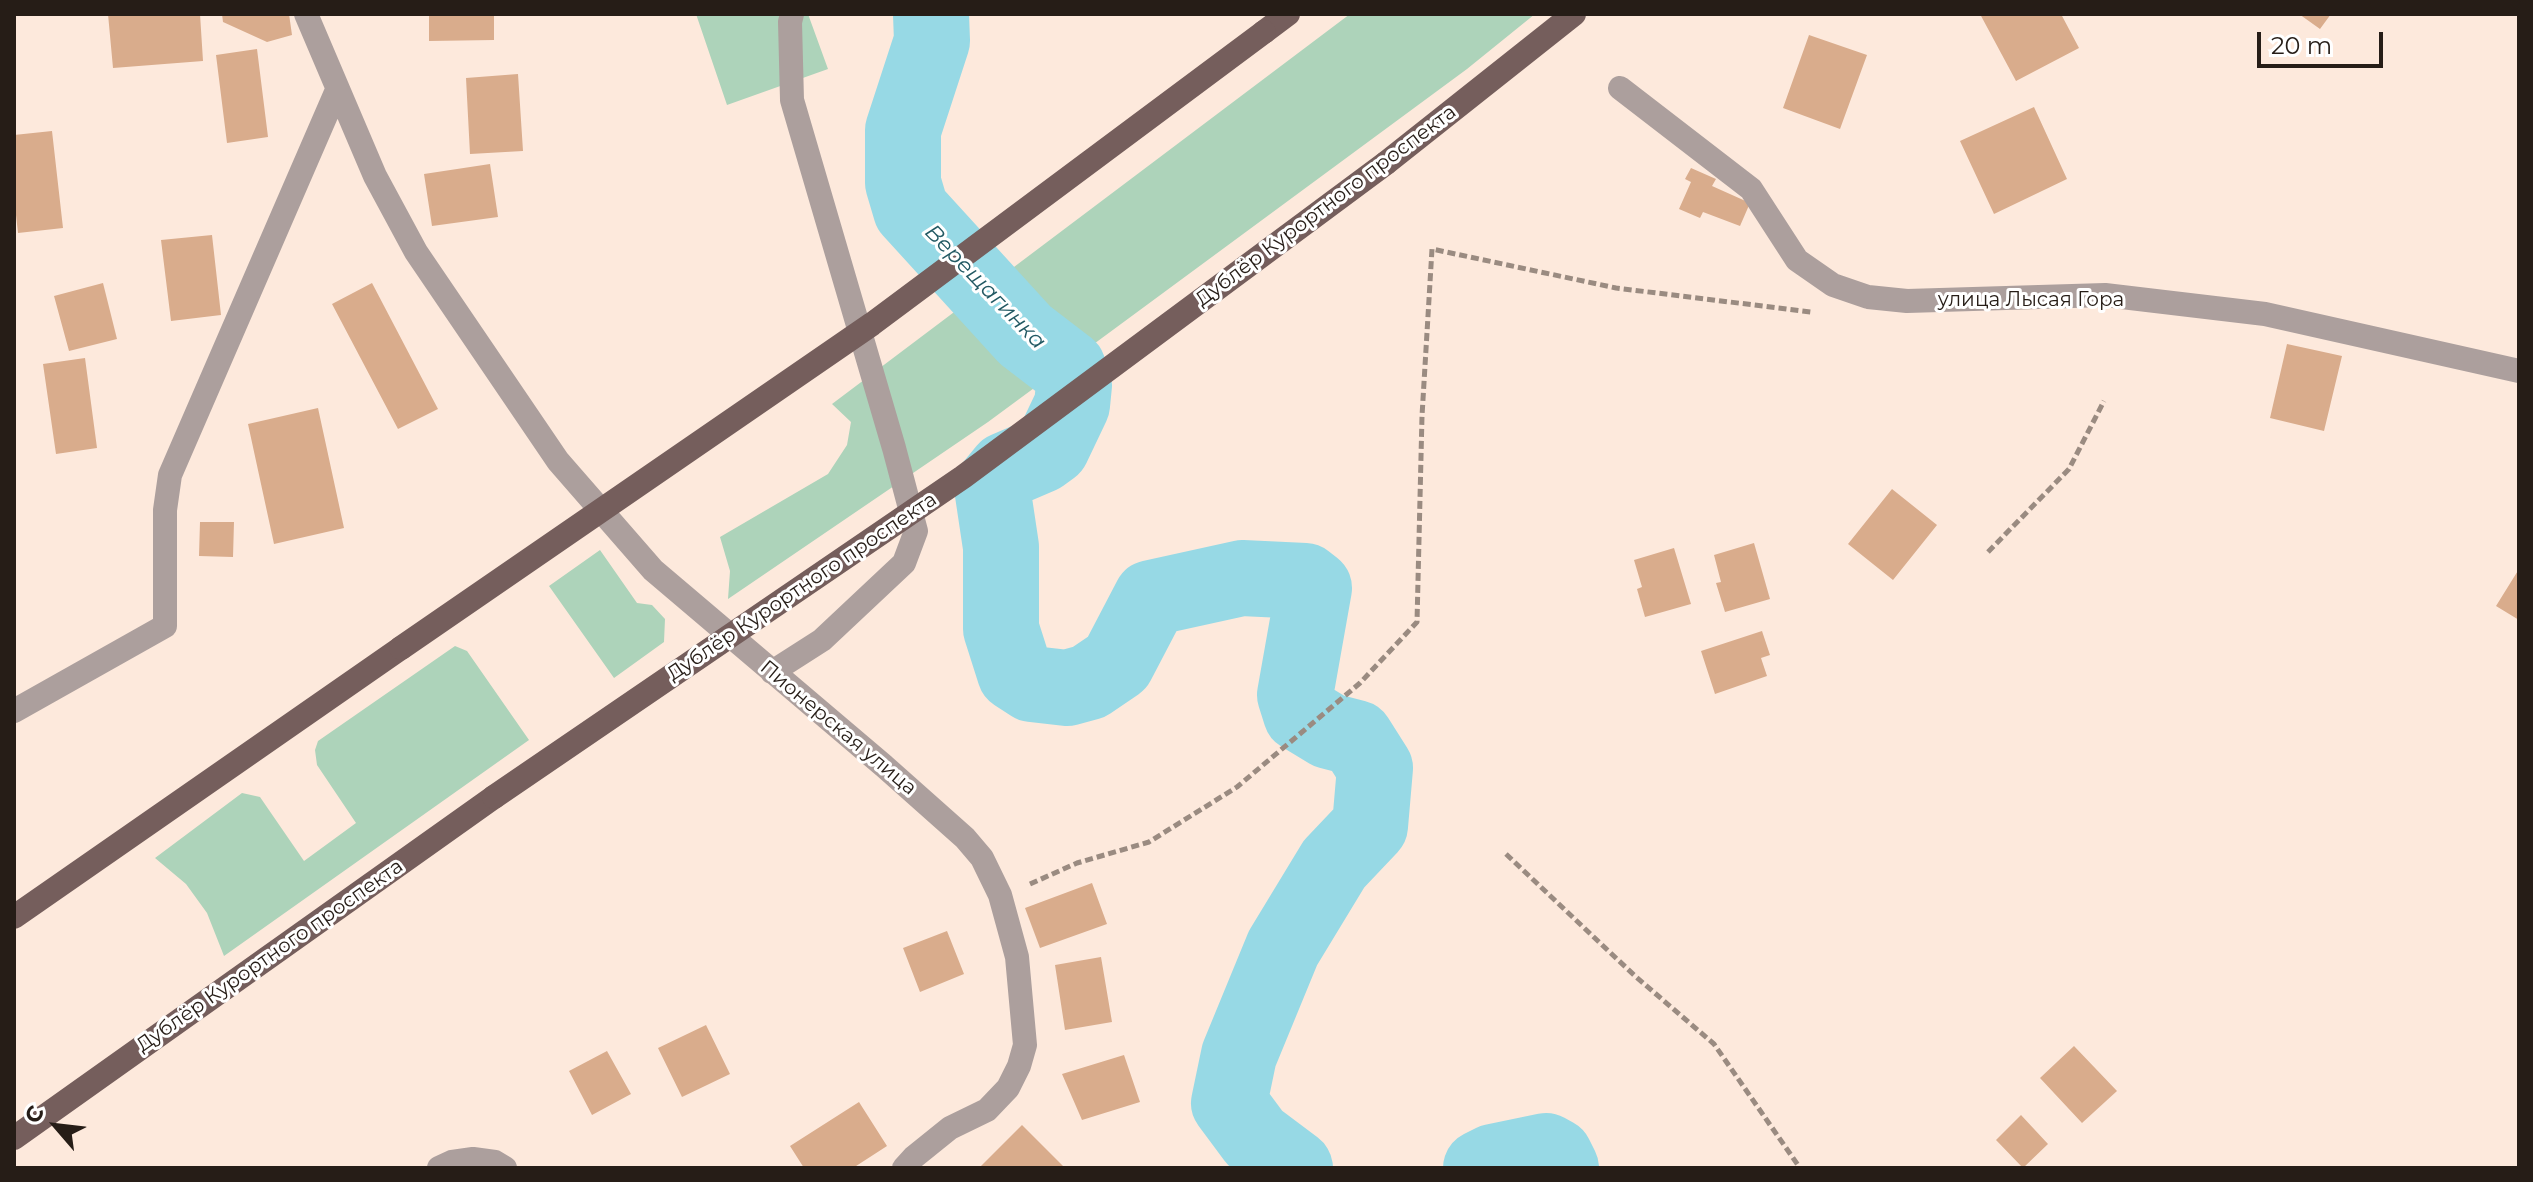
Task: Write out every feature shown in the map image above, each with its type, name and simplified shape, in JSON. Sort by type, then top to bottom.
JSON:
[{"type":"main road","points":[[14,917],[872,324],[1288,14]]},
{"type":"main road","name":"Дублёр Курортного проспекта","points":[[14,1138],[494,797],[963,477],[1386,163],[1574,14]]},
{"type":"street","name":"Пионерская улица","points":[[306,14],[375,176],[416,252],[558,461],[653,570],[965,838],[982,858],[1000,895],[1017,957],[1025,1045],[1008,1088],[987,1110],[950,1128],[904,1168]]},
{"type":"street","points":[[772,672],[822,640],[904,563],[916,531],[792,100],[792,14]]},
{"type":"street","name":"улица Лысая Гора","points":[[1620,88],[1751,189],[1797,260],[1833,285],[1868,297],[1907,301],[2105,295],[2265,314],[2519,371]]},
{"type":"street","points":[[14,711],[165,626],[165,510],[170,475],[337,90]]},
{"type":"street","points":[[439,1168],[452,1162],[473,1159],[495,1162],[505,1168]]},
{"type":"path","points":[[1000,895],[1077,863],[1149,842],[1237,787],[1360,683],[1417,622],[1422,416],[1432,249],[1616,288],[1816,313]]},
{"type":"path","points":[[1988,552],[2069,469],[2104,401]]},
{"type":"path","points":[[1506,854],[1635,976],[1714,1044],[1800,1168]]},
{"type":"green space","points":[[696,14],[808,14],[828,69],[727,105]]},
{"type":"green space","points":[[1350,14],[1535,14],[1467,69],[988,422],[728,599],[730,571],[720,537],[828,474],[847,445],[851,422],[832,404]]},
{"type":"green space","points":[[600,550],[637,603],[652,605],[665,619],[664,642],[614,678],[549,586]]},
{"type":"green space","points":[[455,646],[467,651],[529,740],[224,956],[207,913],[186,884],[155,858],[242,793],[260,797],[304,861],[356,823],[317,765],[315,750],[318,741]]},
{"type":"building","points":[[108,14],[200,14],[203,61],[113,68]]},
{"type":"building","points":[[222,14],[289,14],[292,35],[267,42],[223,22]]},
{"type":"building","points":[[429,14],[494,14],[494,40],[429,41]]},
{"type":"building","points":[[1980,14],[2061,14],[2079,48],[2016,81]]},
{"type":"building","points":[[2299,14],[2331,14],[2320,29]]},
{"type":"building","points":[[1809,35],[1867,55],[1840,129],[1783,108]]},
{"type":"building","points":[[257,49],[268,137],[227,143],[216,55]]},
{"type":"building","points":[[518,74],[523,151],[470,154],[466,78]]},
{"type":"building","points":[[2034,107],[2067,179],[1994,214],[1960,141]]},
{"type":"building","points":[[52,131],[63,228],[18,233],[14,197],[14,135]]},
{"type":"building","points":[[490,164],[498,217],[432,226],[424,174]]},
{"type":"building","points":[[1691,168],[1716,179],[1712,186],[1750,203],[1740,226],[1703,212],[1700,218],[1679,209],[1691,182],[1685,179]]},
{"type":"building","points":[[212,235],[221,315],[171,321],[161,240]]},
{"type":"building","points":[[103,283],[117,339],[69,351],[54,296]]},
{"type":"building","points":[[372,283],[438,409],[398,429],[332,304]]},
{"type":"building","points":[[2287,344],[2342,356],[2324,431],[2270,418]]},
{"type":"building","points":[[85,358],[97,448],[56,454],[43,364]]},
{"type":"building","points":[[318,408],[344,528],[274,544],[248,424]]},
{"type":"building","points":[[1892,489],[1937,525],[1893,580],[1848,544]]},
{"type":"building","points":[[200,522],[234,522],[233,557],[199,556]]},
{"type":"building","points":[[1754,543],[1770,599],[1725,612],[1716,583],[1721,582],[1714,555]]},
{"type":"building","points":[[1674,548],[1691,604],[1645,617],[1637,589],[1642,587],[1634,560]]},
{"type":"building","points":[[2519,569],[2519,620],[2496,606]]},
{"type":"building","points":[[1762,631],[1770,655],[1761,658],[1767,676],[1715,694],[1701,651]]},
{"type":"building","points":[[1092,883],[1107,924],[1040,948],[1025,908]]},
{"type":"building","points":[[947,931],[964,974],[920,992],[903,948]]},
{"type":"building","points":[[1101,957],[1112,1022],[1065,1030],[1055,965]]},
{"type":"building","points":[[706,1025],[730,1074],[682,1097],[658,1048]]},
{"type":"building","points":[[2074,1046],[2117,1091],[2082,1123],[2040,1078]]},
{"type":"building","points":[[607,1051],[631,1094],[592,1115],[569,1071]]},
{"type":"building","points":[[1124,1055],[1140,1102],[1082,1120],[1062,1074]]},
{"type":"building","points":[[859,1102],[887,1146],[853,1168],[804,1168],[790,1146]]},
{"type":"building","points":[[2021,1115],[2048,1144],[2023,1168],[1996,1140]]},
{"type":"building","points":[[1022,1125],[1065,1168],[979,1168]]},
{"type":"waterway","name":"Верещагинка","points":[[931,14],[932,41],[903,130],[903,183],[911,210],[1025,335],[1068,368],[1074,385],[1072,405],[1052,447],[1006,470],[992,487],[1001,547],[1001,629],[1015,673],[1032,684],[1067,688],[1089,682],[1117,663],[1151,598],[1242,578],[1305,581],[1314,588],[1295,695],[1301,714],[1329,731],[1356,738],[1375,768],[1370,826],[1334,864],[1283,948],[1239,1055],[1229,1103],[1255,1138],[1295,1168]]},
{"type":"waterway","name":"Верещагинка","points":[[1481,1168],[1493,1162],[1546,1151],[1555,1156],[1561,1168]]}]
